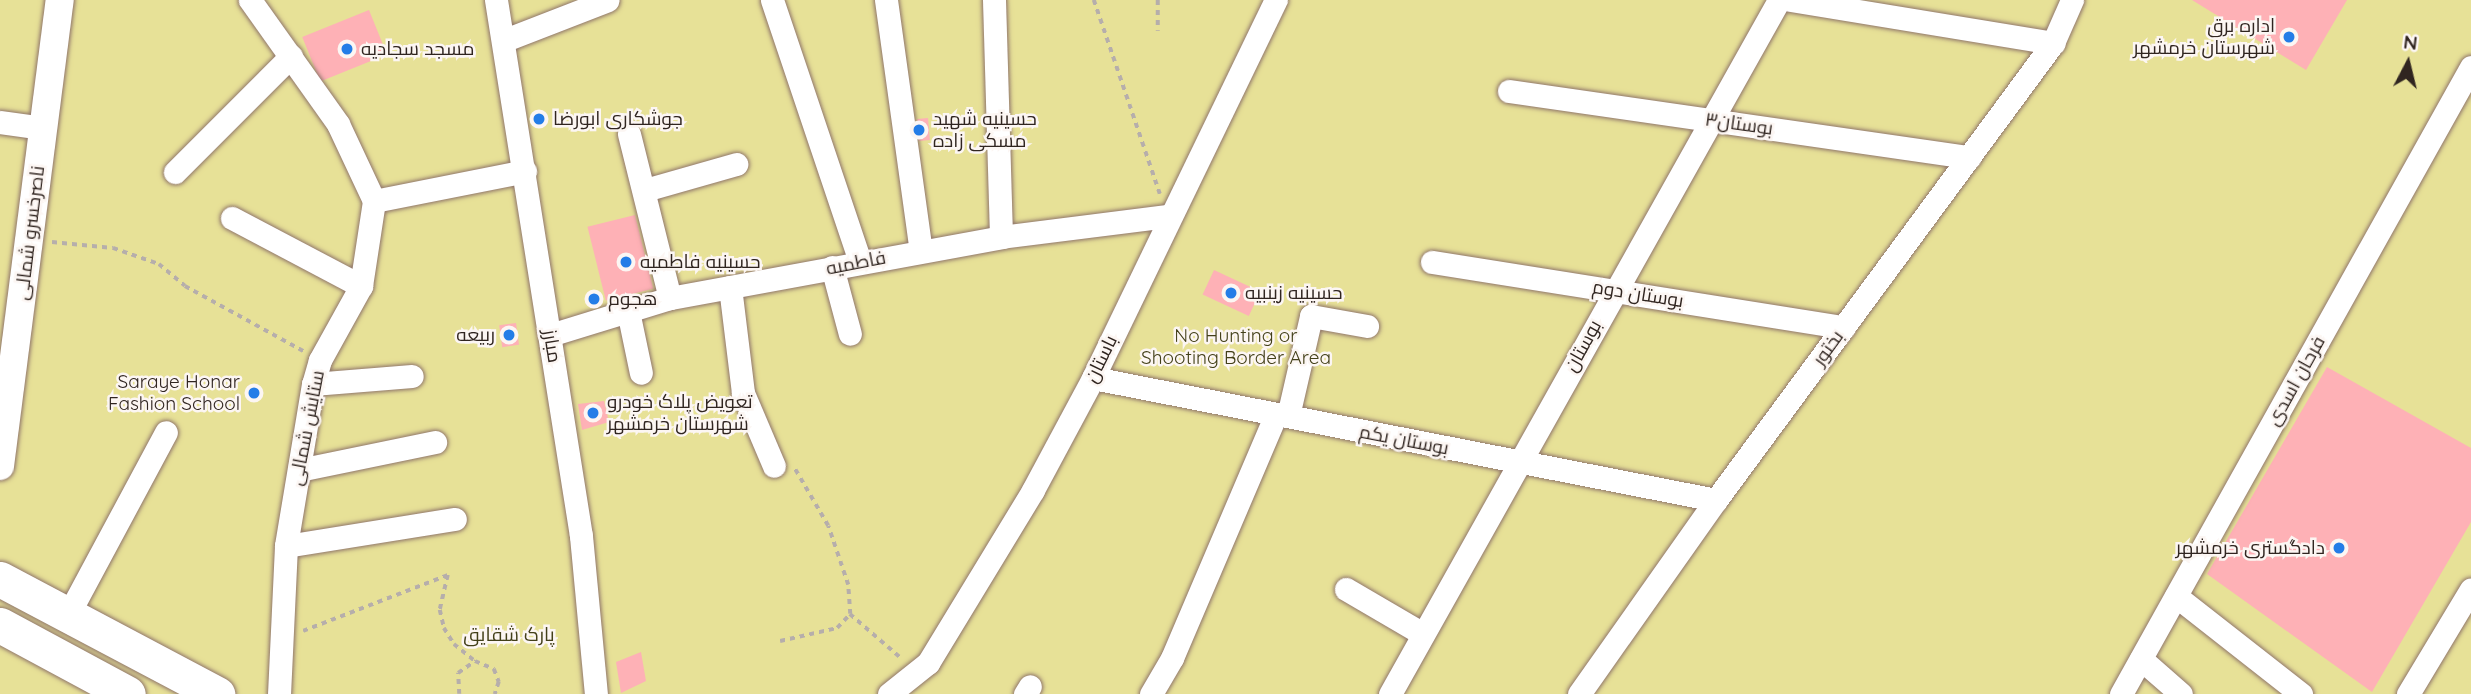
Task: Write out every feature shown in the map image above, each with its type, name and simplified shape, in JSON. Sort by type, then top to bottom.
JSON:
[{"type":"main road","points":[[0,579],[69,613],[217,694]]},
{"type":"main road","points":[[0,625],[128,694]]},
{"type":"street","name":"ناصرخسرو شمالی","points":[[0,466],[60,0]]},
{"type":"street","name":"مبارز","points":[[496,0],[505,40],[581,536],[596,694]]},
{"type":"street","points":[[505,40],[608,0]]},
{"type":"street","points":[[772,0],[860,262]]},
{"type":"street","points":[[886,0],[921,251]]},
{"type":"street","points":[[995,0],[1001,237]]},
{"type":"street","name":"باستان","points":[[889,694],[928,663],[1033,490],[1093,378],[1168,216],[1276,0]]},
{"type":"street","name":"بوستان","points":[[1390,694],[1614,290],[1779,0]]},
{"type":"street","points":[[1791,0],[2053,43]]},
{"type":"street","name":"بختور","points":[[1579,694],[1716,500],[2053,43],[2072,0]]},
{"type":"street","points":[[252,1],[338,124],[374,201],[525,171]]},
{"type":"street","points":[[175,172],[291,56]]},
{"type":"street","name":"فرحان اسدی","points":[[2121,694],[2471,67]]},
{"type":"street","name":"بوستان۳","points":[[1509,91],[1969,157]]},
{"type":"street","points":[[0,122],[43,128]]},
{"type":"street","points":[[629,134],[670,298]]},
{"type":"street","points":[[645,190],[736,164]]},
{"type":"street","name":"ستایش شمالی","points":[[279,694],[286,546],[313,384],[320,360],[361,286],[374,201]]},
{"type":"street","name":"فاطمیه","points":[[550,335],[670,298],[1001,237],[1168,216]]},
{"type":"street","points":[[232,218],[361,286]]},
{"type":"street","name":"بوستان دوم","points":[[1432,262],[1844,327]]},
{"type":"street","points":[[832,267],[850,334]]},
{"type":"street","points":[[730,287],[743,393],[785,466]]},
{"type":"street","points":[[628,311],[641,373]]},
{"type":"street","points":[[1151,694],[1171,658],[1282,415],[1311,316],[1367,326]]},
{"type":"street","points":[[313,384],[412,376]]},
{"type":"street","name":"بوستان یکم","points":[[1093,378],[1716,500]]},
{"type":"street","points":[[69,613],[166,432]]},
{"type":"street","points":[[299,470],[435,442]]},
{"type":"street","points":[[286,546],[455,519]]},
{"type":"street","points":[[1346,589],[1423,634]]},
{"type":"street","points":[[2408,694],[2464,620],[2471,589]]},
{"type":"street","points":[[2176,596],[2301,694]]},
{"type":"street","points":[[2141,659],[2181,694]]},
{"type":"path","points":[[1094,0],[1168,216]]},
{"type":"path","points":[[1157,0],[1158,31]]},
{"type":"path","points":[[30,238],[113,248],[148,259],[234,315],[320,360]]},
{"type":"path","points":[[785,466],[828,526],[848,585],[850,614],[917,672]]},
{"type":"path","points":[[282,639],[448,575],[440,610],[444,628],[454,644],[475,661],[494,669],[499,682],[495,694]]},
{"type":"path","points":[[780,641],[837,628],[850,614]]},
{"type":"path","points":[[459,694],[458,673],[475,661]]},
{"type":"green space","name":"No Hunting or Shooting Border Area","points":[[0,0],[2471,0],[2471,694],[0,694]]},
{"type":"building","name":"اداره برق شهرستان خرمشهر","points":[[2192,0],[2347,0],[2306,70]]},
{"type":"building","name":"مسجد سجادیه","points":[[369,10],[387,55],[320,81],[302,37]]},
{"type":"building","points":[[928,118],[930,140],[919,141],[917,119]]},
{"type":"building","name":"حسینیه فاطمیه","points":[[635,215],[653,289],[606,301],[587,227]]},
{"type":"building","name":"حسینیه زینبیه","points":[[1214,270],[1260,292],[1249,316],[1203,294]]},
{"type":"building","name":"ربیعه","points":[[516,323],[519,345],[502,347],[499,325]]},
{"type":"building","name":"دادگستری خرمشهر","points":[[2327,367],[2471,448],[2471,522],[2372,692],[2207,574]]},
{"type":"building","name":"تعویض پلاک خودرو شهرستان خرمشهر","points":[[604,401],[609,422],[582,430],[578,404]]},
{"type":"building","points":[[641,652],[646,681],[621,693],[616,662]]},
{"type":"place","name":"اداره برق شهرستان خرمشهر","points":[[2289,37]]},
{"type":"place","name":"مسجد سجادیه","points":[[347,49]]},
{"type":"place","name":"جوشکاری ابورضا","points":[[539,119]]},
{"type":"place","name":"حسینیه شهید مسکی زاده","points":[[919,130]]},
{"type":"place","name":"حسینیه فاطمیه","points":[[626,262]]},
{"type":"place","name":"حسینیه زینبیه","points":[[1231,293]]},
{"type":"place","name":"هجوم","points":[[594,299]]},
{"type":"place","name":"ربیعه","points":[[509,335]]},
{"type":"place","name":"Saraye Honar Fashion School","points":[[254,393]]},
{"type":"place","name":"تعویض پلاک خودرو شهرستان خرمشهر","points":[[593,413]]},
{"type":"place","name":"دادگستری خرمشهر","points":[[2339,548]]},
{"type":"park label","name":"پارک شقایق","points":[[509,635]]}]
